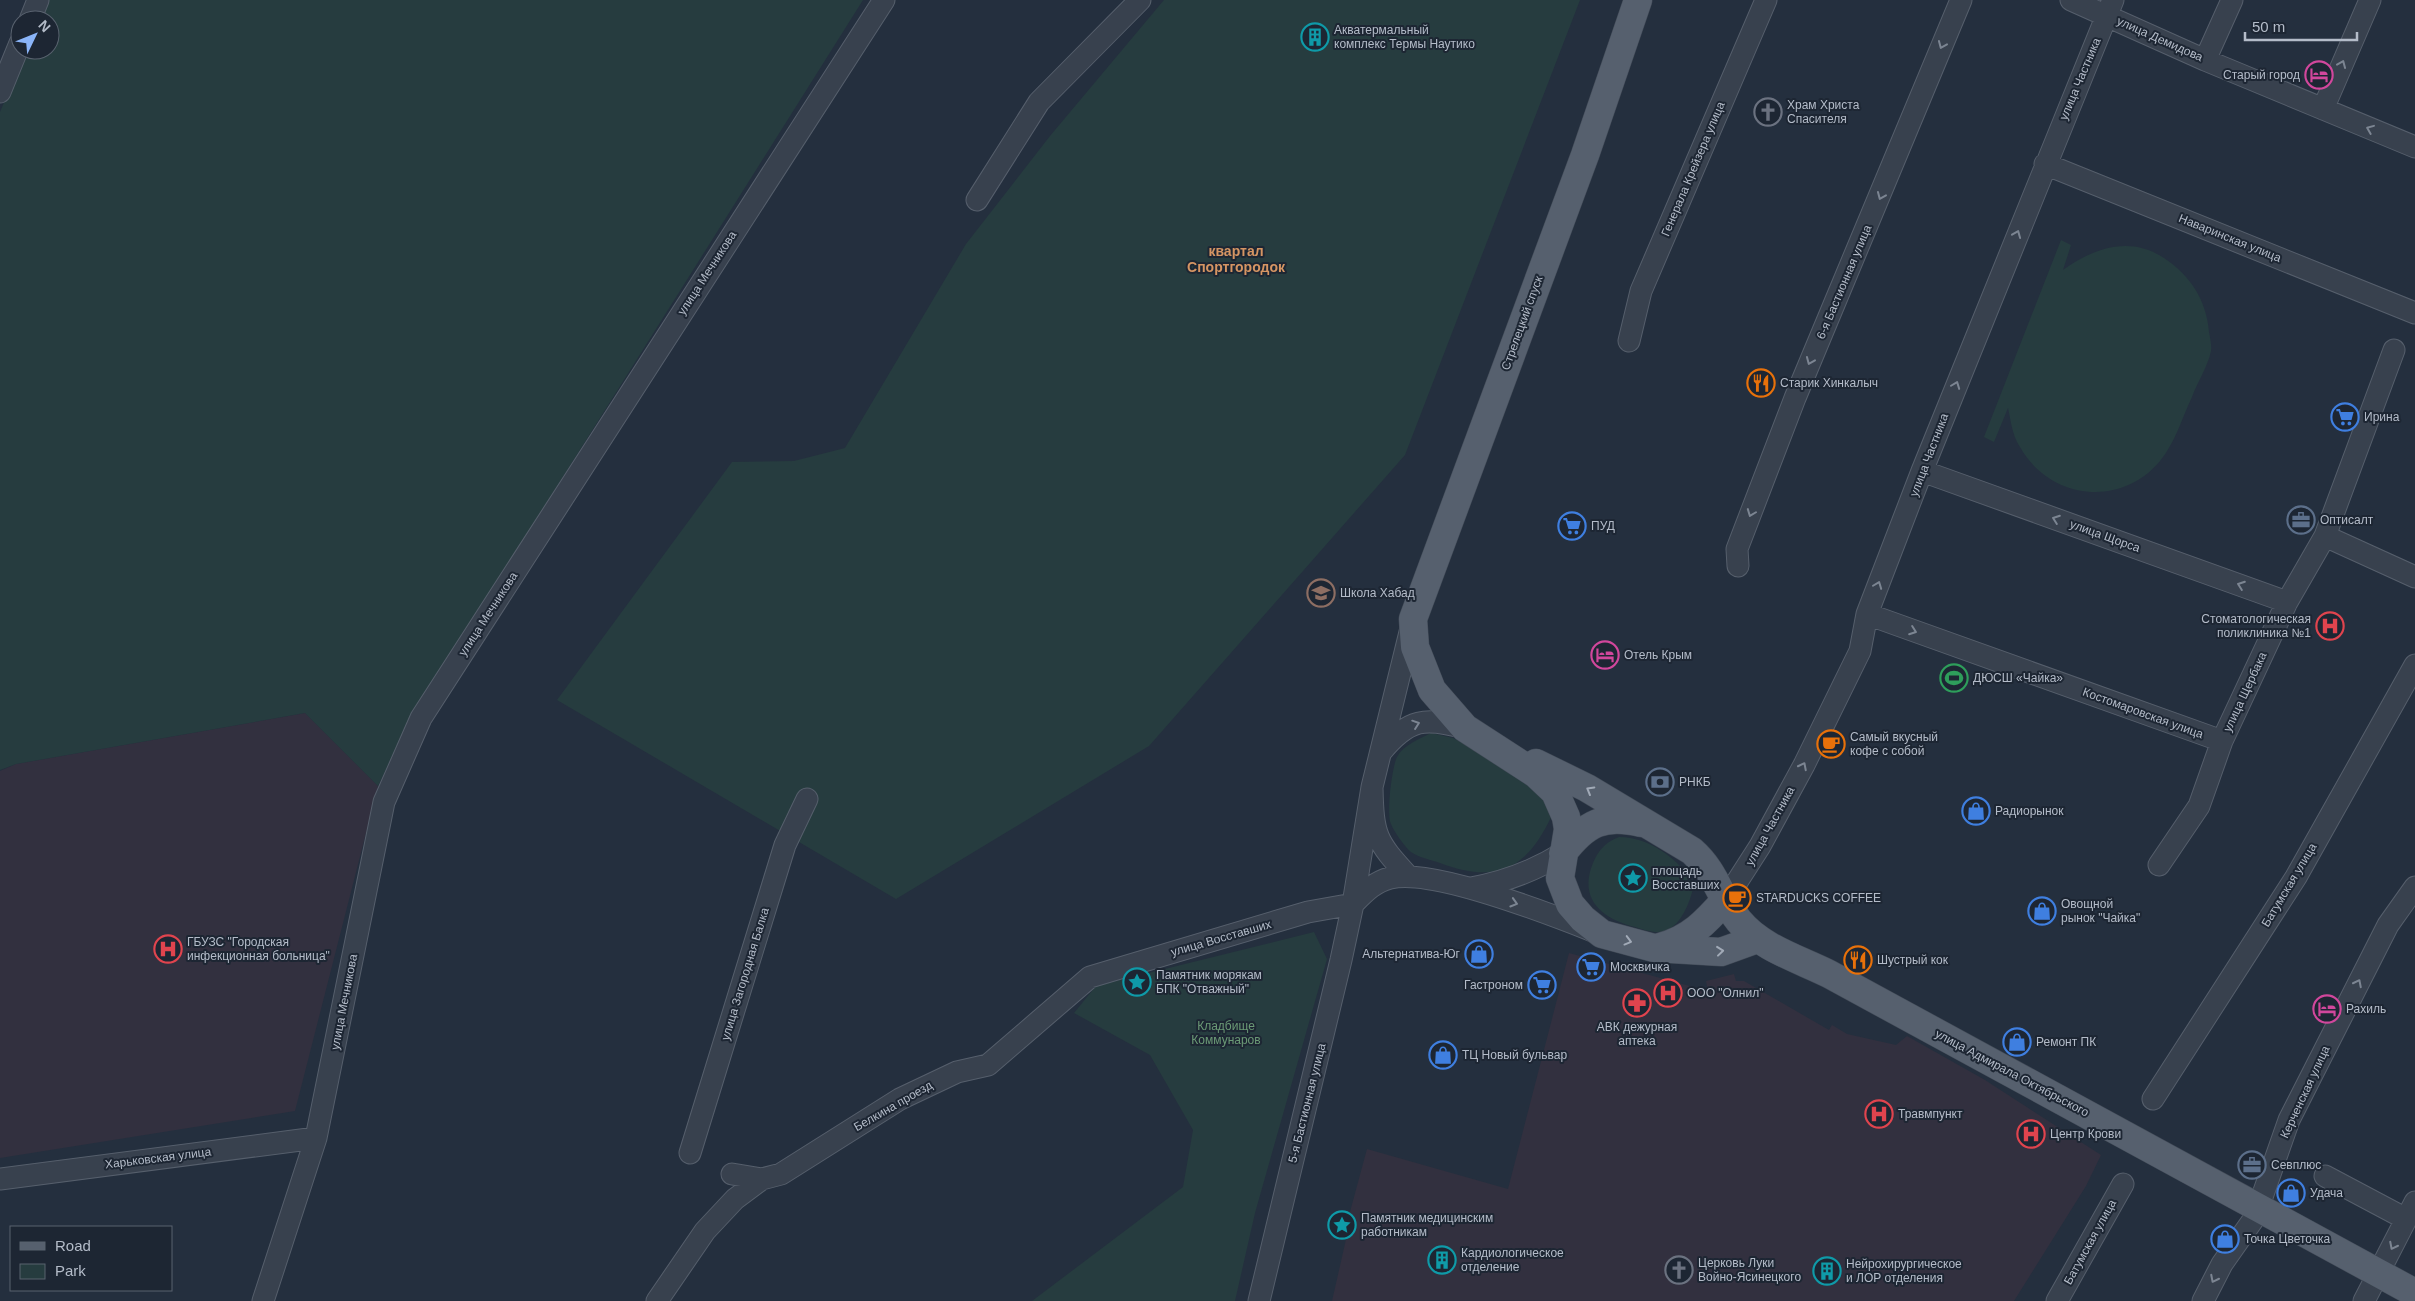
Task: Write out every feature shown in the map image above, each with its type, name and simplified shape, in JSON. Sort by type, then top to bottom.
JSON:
[{"type":"main road","name":"Стрелецкий спуск","points":[[1465,728],[1432,690],[1415,647],[1413,619],[1585,155],[1638,0]]},
{"type":"main road","points":[[1465,728],[1587,788],[1692,852],[1704,862],[1726,899],[1702,926],[1688,936],[1654,948]]},
{"type":"main road","points":[[1465,728],[1536,774],[1555,792],[1566,817],[1568,830],[1560,878],[1570,904],[1583,919],[1602,934],[1654,948],[1721,952],[1758,939]]},
{"type":"main road","points":[[1564,853],[1578,835],[1599,821],[1623,818],[1647,824]]},
{"type":"main road","name":"улица Адмирала Октябрьского","points":[[1726,899],[1738,920],[1758,939],[1829,974],[2415,1293]]},
{"type":"street","name":"улица Мечникова","points":[[263,1301],[316,1138],[384,802],[421,718],[884,0]]},
{"type":"street","points":[[976,200],[1039,102],[1140,0]]},
{"type":"street","name":"Генерала Крейзера улица","points":[[1629,341],[1641,292],[1766,0]]},
{"type":"street","name":"6-я Бастионная улица","points":[[1738,566],[1737,549],[1787,418],[1960,0]]},
{"type":"street","name":"улица Демидова","points":[[2071,0],[2110,8],[2206,60],[2415,147]]},
{"type":"street","points":[[2206,60],[2232,0]]},
{"type":"street","points":[[2322,109],[2370,0]]},
{"type":"street","name":"улица Частника","points":[[1726,899],[1760,846],[1804,765],[1860,651],[1868,614],[1922,471],[2045,164],[2110,8]]},
{"type":"street","points":[[0,92],[13,60]]},
{"type":"street","name":"Наваринская улица","points":[[2045,164],[2415,313]]},
{"type":"street","name":"улица Щербака","points":[[2159,865],[2199,806],[2222,740],[2287,602],[2325,536],[2394,350]]},
{"type":"street","name":"улица Щорса","points":[[1922,471],[2287,602]]},
{"type":"street","points":[[2325,536],[2415,577]]},
{"type":"street","name":"Костомаровская улица","points":[[1868,614],[2222,740]]},
{"type":"street","points":[[1408,876],[1383,848],[1378,839],[1373,813],[1372,787],[1413,619]]},
{"type":"street","name":"Батумская улица","points":[[2153,1100],[2296,877],[2415,665]]},
{"type":"street","points":[[1379,754],[1398,734],[1428,720],[1465,728]]},
{"type":"street","name":"5-я Бастионная улица","points":[[1259,1301],[1353,904],[1372,787]]},
{"type":"street","name":"улица Загородная Балка","points":[[690,1153],[785,845],[807,799]]},
{"type":"street","points":[[1468,888],[1503,881],[1528,873],[1564,853]]},
{"type":"street","points":[[1353,904],[1376,884],[1388,878],[1408,876],[1468,888],[1544,912],[1602,934]]},
{"type":"street","name":"Керченская улица","points":[[2203,1301],[2222,1264],[2258,1208],[2289,1120],[2388,925],[2415,887]]},
{"type":"street","name":"улица Восставших","points":[[1090,977],[1308,912],[1353,904]]},
{"type":"street","name":"Белкина проезд","points":[[657,1301],[705,1232],[735,1199],[762,1179],[781,1174],[900,1099],[958,1072],[988,1065],[1090,977]]},
{"type":"street","name":"Харьковская улица","points":[[0,1179],[316,1138]]},
{"type":"street","name":"Белкина проезд","points":[[732,1174],[762,1179]]},
{"type":"street","points":[[2325,1176],[2411,1211],[2364,1301]]},
{"type":"street","name":"Батумская улица","points":[[2057,1301],[2122,1184]]},
{"type":"shaded area","name":"ГБУЗС \"Городская инфекционная больница\"","points":[[305,713],[378,786],[295,1111],[0,1158],[0,771],[16,764]]},
{"type":"shaded area","points":[[1569,953],[1708,991],[1706,981],[1734,974],[1736,981],[1744,981],[1829,1030],[1832,1025],[1847,1034],[1896,1045],[1907,1036],[1985,1080],[2101,1155],[2086,1186],[2014,1301],[1332,1301],[1347,1235],[1344,1234],[1367,1149],[1508,1189]]},
{"type":"green space","points":[[46,0],[863,0],[408,723],[378,786],[305,713],[16,764],[0,770],[0,112],[22,60],[60,60],[60,10],[42,10]]},
{"type":"green space","points":[[1164,0],[1580,0],[1405,455],[1149,746],[896,899],[557,700],[732,462],[794,461],[845,448],[966,244],[1050,136]]},
{"type":"green space","points":[[2061,240],[2071,245],[2063,270],[2099,250],[2112,247],[2138,247],[2164,258],[2182,273],[2196,290],[2201,299],[2207,320],[2211,347],[2210,357],[2170,446],[2160,461],[2144,476],[2126,486],[2106,491],[2087,492],[2067,487],[2049,478],[2033,465],[2015,438],[2008,408],[1994,442],[1984,437]]},
{"type":"green space","points":[[1431,733],[1453,738],[1525,776],[1539,789],[1552,815],[1532,849],[1508,868],[1493,872],[1478,872],[1460,869],[1425,858],[1409,850],[1392,827],[1389,811],[1390,791],[1397,757],[1403,749]]},
{"type":"green space","points":[[1619,837],[1641,841],[1662,851],[1680,866],[1694,884],[1685,911],[1671,928],[1661,932],[1646,930],[1612,919],[1596,906],[1591,897],[1589,887],[1589,876],[1593,863],[1603,847]]},
{"type":"green space","name":"Кладбище Коммунаров","points":[[1314,932],[1327,959],[1255,1213],[1235,1301],[1032,1301],[1183,1187],[1193,1130],[1150,1055],[1074,1013],[1096,986]]},
{"type":"place","name":"Акватермальный комплекс Термы Наутико","points":[[1315,37]]},
{"type":"place","name":"Старый город","points":[[2319,75]]},
{"type":"place","name":"Храм Христа Спасителя","points":[[1768,112]]},
{"type":"place","name":"Старик Хинкалыч","points":[[1761,383]]},
{"type":"place","name":"Ирина","points":[[2345,417]]},
{"type":"place","name":"Оптисалт","points":[[2301,520]]},
{"type":"place","name":"ПУД","points":[[1572,526]]},
{"type":"place","name":"Школа Хабад","points":[[1321,593]]},
{"type":"place","name":"Стоматологическая поликлиника №1","points":[[2330,626]]},
{"type":"place","name":"Отель Крым","points":[[1605,655]]},
{"type":"place","name":"ДЮСШ «Чайка»","points":[[1954,678]]},
{"type":"place","name":"Самый вкусный кофе с собой","points":[[1831,744]]},
{"type":"place","name":"РНКБ","points":[[1660,782]]},
{"type":"place","name":"Радиорынок","points":[[1976,811]]},
{"type":"place","name":"площадь Восставших","points":[[1633,878]]},
{"type":"place","name":"STARDUCKS COFFEE","points":[[1737,898]]},
{"type":"place","name":"Овощной рынок \"Чайка\"","points":[[2042,911]]},
{"type":"place","name":"ГБУЗС \"Городская инфекционная больница\"","points":[[168,949]]},
{"type":"place","name":"Альтернатива-Юг","points":[[1479,954]]},
{"type":"place","name":"Шустрый кок","points":[[1858,960]]},
{"type":"place","name":"Москвичка","points":[[1591,967]]},
{"type":"place","name":"Памятник морякам БПК \"Отважный\"","points":[[1137,982]]},
{"type":"place","name":"Гастроном","points":[[1542,985]]},
{"type":"place","name":"ООО \"Олнил\"","points":[[1668,993]]},
{"type":"place","name":"АВК дежурная аптека","points":[[1637,1003]]},
{"type":"place","name":"Рахиль","points":[[2327,1009]]},
{"type":"place","name":"Ремонт ПК","points":[[2017,1042]]},
{"type":"place","name":"ТЦ Новый бульвар","points":[[1443,1055]]},
{"type":"place","name":"Травмпункт","points":[[1879,1114]]},
{"type":"place","name":"Центр Крови","points":[[2031,1134]]},
{"type":"place","name":"Севплюс","points":[[2252,1165]]},
{"type":"place","name":"Удача","points":[[2291,1193]]},
{"type":"place","name":"Памятник медицинским работникам","points":[[1342,1225]]},
{"type":"place","name":"Точка Цветочка","points":[[2225,1239]]},
{"type":"place","name":"Кардиологическое отделение","points":[[1442,1260]]},
{"type":"place","name":"Церковь Луки Войно-Ясинецкого","points":[[1679,1270]]},
{"type":"place","name":"Нейрохирургическое и ЛОР отделения","points":[[1827,1271]]},
{"type":"district","name":"квартал Спортгородок","points":[[1236,260]]}]
